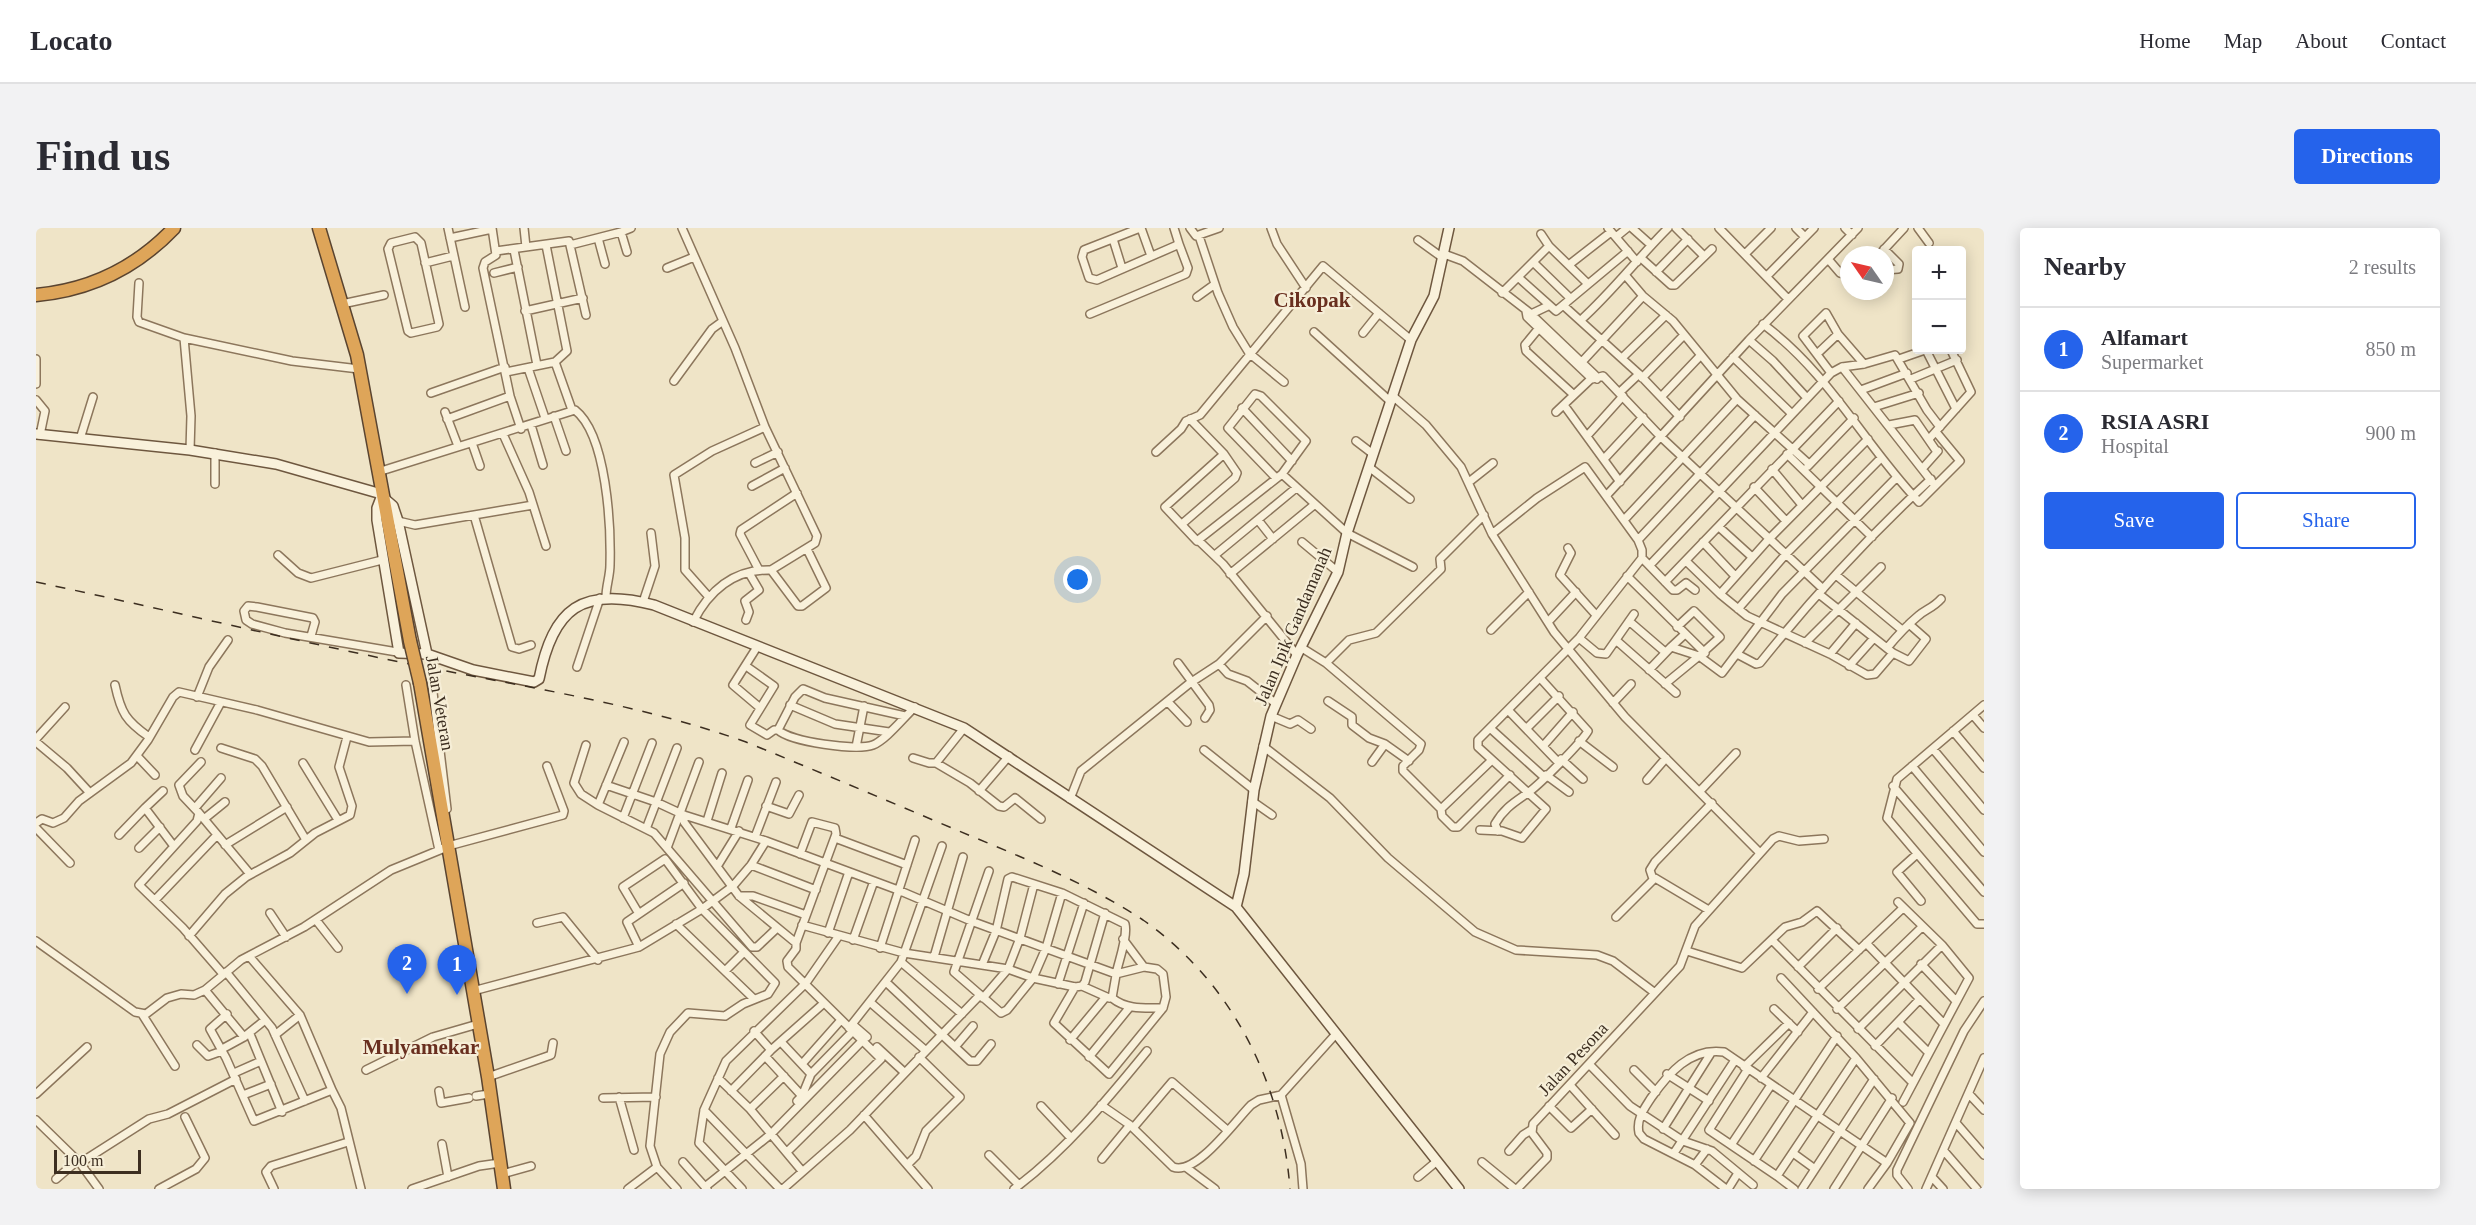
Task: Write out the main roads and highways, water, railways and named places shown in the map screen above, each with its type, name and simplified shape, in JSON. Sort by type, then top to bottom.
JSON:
[{"type":"highway","points":[[36,288],[89,278],[116,266],[164,228]]},
{"type":"highway","points":[[36,295],[61,292],[116,274],[161,242],[174,228]]},
{"type":"highway","name":"Jalan Veteran","points":[[319,228],[359,369],[410,641],[426,683],[446,848],[488,1077],[504,1189]]},
{"type":"railway","points":[[36,582],[405,663],[577,696],[704,728],[746,742],[1077,882],[1143,920],[1175,945],[1227,1004],[1247,1038],[1276,1111],[1285,1150],[1290,1189]]},
{"type":"place","name":"RSIA ASRI","points":[[407,994]]},
{"type":"place","name":"Alfamart","points":[[457,995]]},
{"type":"district","name":"Cikopak","points":[[1312,300]]},
{"type":"district","name":"Mulyamekar","points":[[421,1047]]}]
